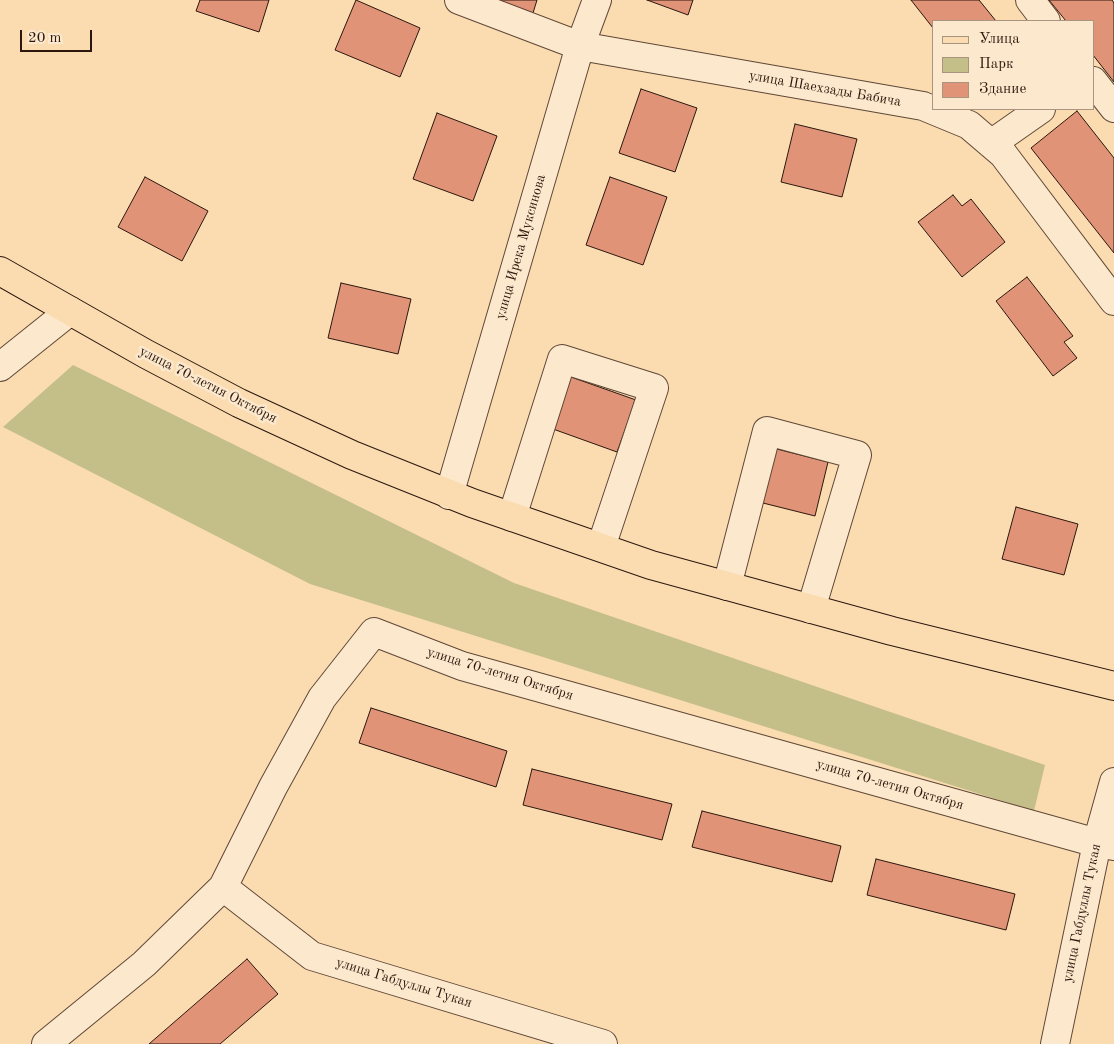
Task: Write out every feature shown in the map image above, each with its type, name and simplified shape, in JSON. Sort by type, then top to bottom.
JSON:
[{"type":"main road","name":"улица 70-летия Октября","points":[[0,272],[146,354],[240,403],[352,455],[449,495],[651,564],[726,586],[892,632],[1114,686]]},
{"type":"street","name":"улица Шаехзады Бабича","points":[[459,0],[580,46],[923,106],[932,110]]},
{"type":"street","name":"улица Ирека Муксинова","points":[[449,495],[580,46],[597,0]]},
{"type":"street","points":[[1030,0],[1045,20]]},
{"type":"street","points":[[1094,82],[1114,108]]},
{"type":"street","name":"улица Шаехзады Бабича","points":[[932,110],[970,126],[1003,154],[1114,301]]},
{"type":"street","points":[[991,144],[1040,110]]},
{"type":"street","points":[[0,367],[70,311]]},
{"type":"street","points":[[512,517],[562,359],[654,388],[601,547]]},
{"type":"street","points":[[726,586],[767,431],[857,455],[811,609]]},
{"type":"street","name":"улица 70-летия Октября","points":[[46,1044],[144,964],[222,887],[273,787],[322,698],[374,632],[462,666],[1106,844]]},
{"type":"street","name":"улица Габдуллы Тукая","points":[[1056,1044],[1106,844],[1114,782]]},
{"type":"street","name":"улица Габдуллы Тукая","points":[[222,887],[312,956],[603,1044]]},
{"type":"green space","points":[[73,365],[514,583],[1045,765],[1034,811],[310,584],[3,427]]},
{"type":"building","points":[[200,0],[269,0],[259,32],[196,11]]},
{"type":"building","points":[[356,0],[420,28],[400,77],[335,50]]},
{"type":"building","points":[[501,0],[537,0],[533,13]]},
{"type":"building","points":[[647,0],[693,0],[688,15]]},
{"type":"building","points":[[911,0],[979,0],[995,20],[932,20],[932,27]]},
{"type":"building","points":[[1049,0],[1112,0],[1114,3],[1114,82],[1094,56],[1094,20],[1065,20]]},
{"type":"building","points":[[641,89],[697,108],[675,172],[619,153]]},
{"type":"building","points":[[1077,111],[1114,158],[1114,253],[1031,148]]},
{"type":"building","points":[[437,113],[497,136],[473,201],[413,179]]},
{"type":"building","points":[[795,124],[857,139],[842,197],[781,182]]},
{"type":"building","points":[[145,177],[208,211],[182,261],[118,227]]},
{"type":"building","points":[[610,177],[667,197],[643,265],[586,245]]},
{"type":"building","points":[[953,195],[962,206],[971,199],[1005,242],[962,277],[918,222]]},
{"type":"building","points":[[1027,277],[1073,336],[1064,342],[1077,358],[1053,376],[996,301]]},
{"type":"building","points":[[341,283],[411,299],[398,354],[328,338]]},
{"type":"building","points":[[571,377],[636,400],[617,452],[553,429]]},
{"type":"building","points":[[769,447],[828,462],[815,516],[755,501]]},
{"type":"building","points":[[1016,507],[1078,524],[1064,575],[1002,559]]},
{"type":"building","points":[[371,708],[507,751],[496,787],[359,743]]},
{"type":"building","points":[[532,769],[672,804],[662,840],[523,805]]},
{"type":"building","points":[[702,811],[841,846],[832,882],[692,847]]},
{"type":"building","points":[[876,859],[1015,894],[1006,930],[867,895]]},
{"type":"building","points":[[247,959],[278,994],[220,1044],[149,1044]]}]
